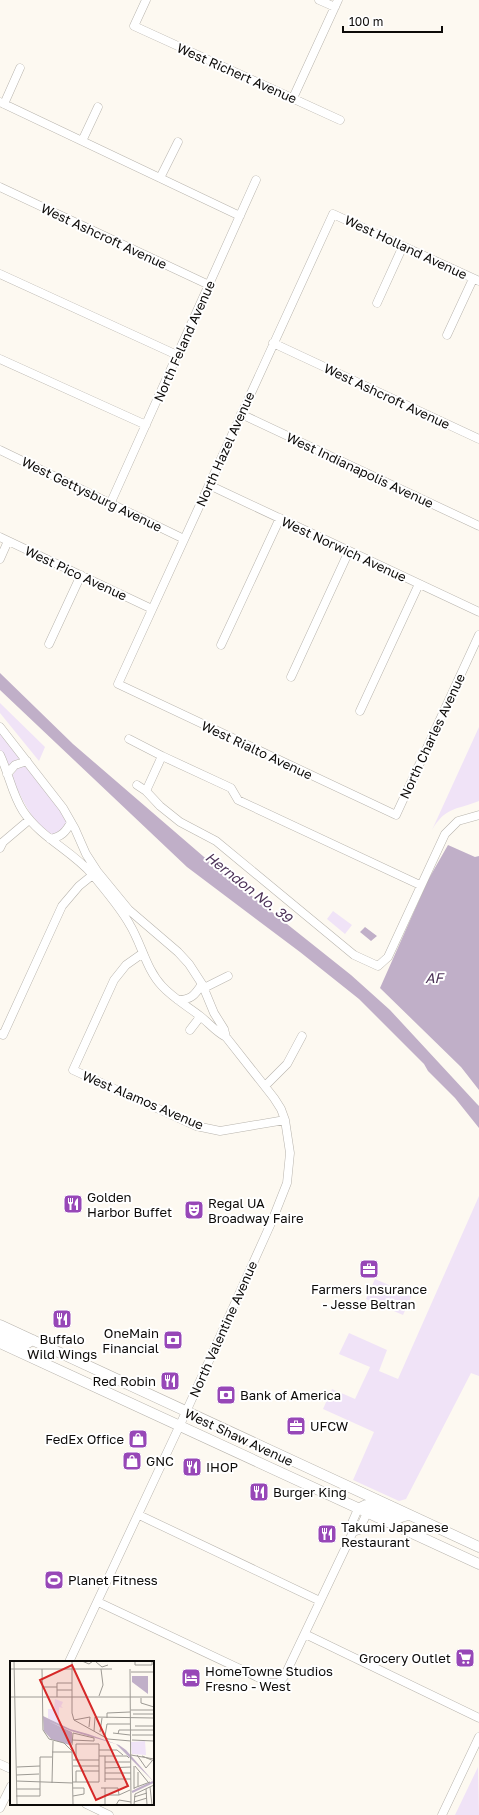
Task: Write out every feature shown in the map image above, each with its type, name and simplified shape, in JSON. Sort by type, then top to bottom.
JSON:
[{"type":"main road","name":"West Shaw Avenue","points":[[0,1325],[479,1547]]},
{"type":"main road","points":[[0,1335],[24,1345],[33,1340]]},
{"type":"main road","name":"West Shaw Avenue","points":[[0,1343],[479,1564]]},
{"type":"main road","points":[[362,1511],[366,1506],[370,1506],[398,1518],[408,1515]]},
{"type":"street","name":"West Richert Avenue","points":[[146,0],[134,26],[340,120]]},
{"type":"street","points":[[294,98],[337,4],[319,0]]},
{"type":"street","points":[[20,68],[2,103],[240,216]]},
{"type":"street","points":[[82,141],[98,106]]},
{"type":"street","points":[[160,178],[178,142]]},
{"type":"street","name":"North Feland Avenue","points":[[111,502],[256,180]]},
{"type":"street","name":"West Ashcroft Avenue","points":[[0,187],[209,285]]},
{"type":"street","name":"West Holland Avenue","points":[[333,214],[476,280]]},
{"type":"street","name":"North Hazel Avenue","points":[[118,684],[333,214]]},
{"type":"street","points":[[377,303],[403,246]]},
{"type":"street","points":[[0,274],[177,355]]},
{"type":"street","points":[[447,335],[476,280]]},
{"type":"street","name":"West Ashcroft Avenue","points":[[273,343],[479,439]]},
{"type":"street","points":[[0,359],[146,425]]},
{"type":"street","name":"West Indianapolis Avenue","points":[[241,414],[479,526]]},
{"type":"street","name":"West Gettysburg Avenue","points":[[0,450],[111,502],[184,539]]},
{"type":"street","name":"West Norwich Avenue","points":[[209,485],[479,612]]},
{"type":"street","points":[[221,645],[280,518]]},
{"type":"street","name":"West Pico Avenue","points":[[0,537],[152,609]]},
{"type":"street","points":[[0,559],[8,541]]},
{"type":"street","points":[[291,677],[349,551]]},
{"type":"street","points":[[49,644],[81,575]]},
{"type":"street","points":[[360,710],[419,584]]},
{"type":"street","name":"North Charles Avenue","points":[[396,815],[479,635]]},
{"type":"street","name":"West Rialto Avenue","points":[[118,684],[396,815]]},
{"type":"street","points":[[0,727],[56,798],[71,822],[95,873],[130,925],[148,965],[158,981],[178,1000],[218,1033],[226,1037]]},
{"type":"street","points":[[129,739],[231,788],[238,800],[420,885]]},
{"type":"street","points":[[0,755],[16,798],[29,820],[50,839],[95,873],[138,919],[178,952],[189,964],[203,986],[214,1013],[224,1029],[226,1037]]},
{"type":"street","points":[[146,790],[162,756]]},
{"type":"street","points":[[7,774],[15,765],[27,761]]},
{"type":"street","points":[[137,785],[146,790],[160,806],[180,822],[216,841],[354,956],[378,966],[388,957],[441,840],[449,828],[458,821],[479,815]]},
{"type":"street","points":[[0,848],[3,842],[29,820]]},
{"type":"street","points":[[50,839],[58,838],[64,834],[71,822]]},
{"type":"street","points":[[1,1034],[62,906],[79,886],[95,873]]},
{"type":"street","name":"West Alamos Avenue","points":[[143,953],[126,965],[114,980],[73,1070],[196,1126],[220,1131],[285,1120]]},
{"type":"street","points":[[178,1000],[193,997],[203,986],[228,976]]},
{"type":"street","points":[[190,1030],[200,1017]]},
{"type":"street","points":[[265,1086],[288,1064],[302,1036]]},
{"type":"street","name":"North Valentine Avenue","points":[[69,1661],[180,1426],[284,1193],[287,1183],[290,1154],[285,1120],[274,1098],[226,1037]]},
{"type":"street","points":[[98,1602],[275,1684],[279,1683],[283,1680],[353,1532],[351,1525],[362,1511]]},
{"type":"street","points":[[139,1515],[320,1601]]},
{"type":"street","points":[[304,1634],[479,1718]]},
{"type":"street","points":[[442,1815],[479,1737]]},
{"type":"street","points":[[0,1764],[10,1769]]},
{"type":"street","points":[[0,1808],[10,1788]]},
{"type":"street","points":[[88,1805],[109,1815]]},
{"type":"shaded area","points":[[0,703],[45,747],[39,761],[0,713]]},
{"type":"shaded area","points":[[479,727],[479,801],[447,813],[437,822],[432,830]]},
{"type":"shaded area","points":[[0,732],[21,758],[14,761],[8,767],[0,749]]},
{"type":"shaded area","points":[[25,766],[48,792],[63,814],[66,821],[62,831],[55,834],[47,832],[39,825],[25,804],[12,776],[17,769]]},
{"type":"shaded area","points":[[333,911],[352,925],[345,934],[327,919]]},
{"type":"shaded area","points":[[479,1196],[479,1376],[471,1373],[406,1499],[399,1501],[353,1480],[374,1432],[323,1409],[332,1389],[355,1399],[370,1367],[339,1354],[349,1333],[387,1350],[379,1371],[398,1379]]},
{"type":"shaded area","points":[[375,1279],[412,1295],[403,1315],[366,1299]]},
{"type":"shaded area","points":[[478,1767],[479,1815],[455,1815]]},
{"type":"water","points":[[0,673],[73,744],[218,869],[351,975],[390,1010],[479,1106],[479,1128],[455,1098],[428,1071],[424,1064],[359,999],[300,952],[187,867],[0,690]]},
{"type":"water","name":"AF","points":[[448,845],[475,857],[479,856],[479,1090],[461,1067],[380,988],[428,880]]},
{"type":"water","points":[[365,927],[377,936],[371,941],[360,932]]},
{"type":"place","name":"Golden Harbor Buffet","points":[[73,1204]]},
{"type":"place","name":"Regal UA Broadway Faire","points":[[194,1210]]},
{"type":"place","name":"Farmers Insurance - Jesse Beltran","points":[[369,1269]]},
{"type":"place","name":"Buffalo Wild Wings","points":[[62,1319]]},
{"type":"place","name":"OneMain Financial","points":[[173,1340]]},
{"type":"place","name":"Red Robin","points":[[170,1381]]},
{"type":"place","name":"Bank of America","points":[[226,1395]]},
{"type":"place","name":"UFCW","points":[[296,1426]]},
{"type":"place","name":"FedEx Office","points":[[138,1439]]},
{"type":"place","name":"GNC","points":[[132,1461]]},
{"type":"place","name":"IHOP","points":[[192,1467]]},
{"type":"place","name":"Burger King","points":[[259,1492]]},
{"type":"place","name":"Takumi Japanese Restaurant","points":[[327,1534]]},
{"type":"place","name":"Planet Fitness","points":[[54,1580]]},
{"type":"place","name":"Grocery Outlet","points":[[465,1658]]},
{"type":"place","name":"HomeTowne Studios Fresno - West","points":[[191,1678]]},
{"type":"water label","name":"Herndon No. 39","points":[[249,887]]}]
